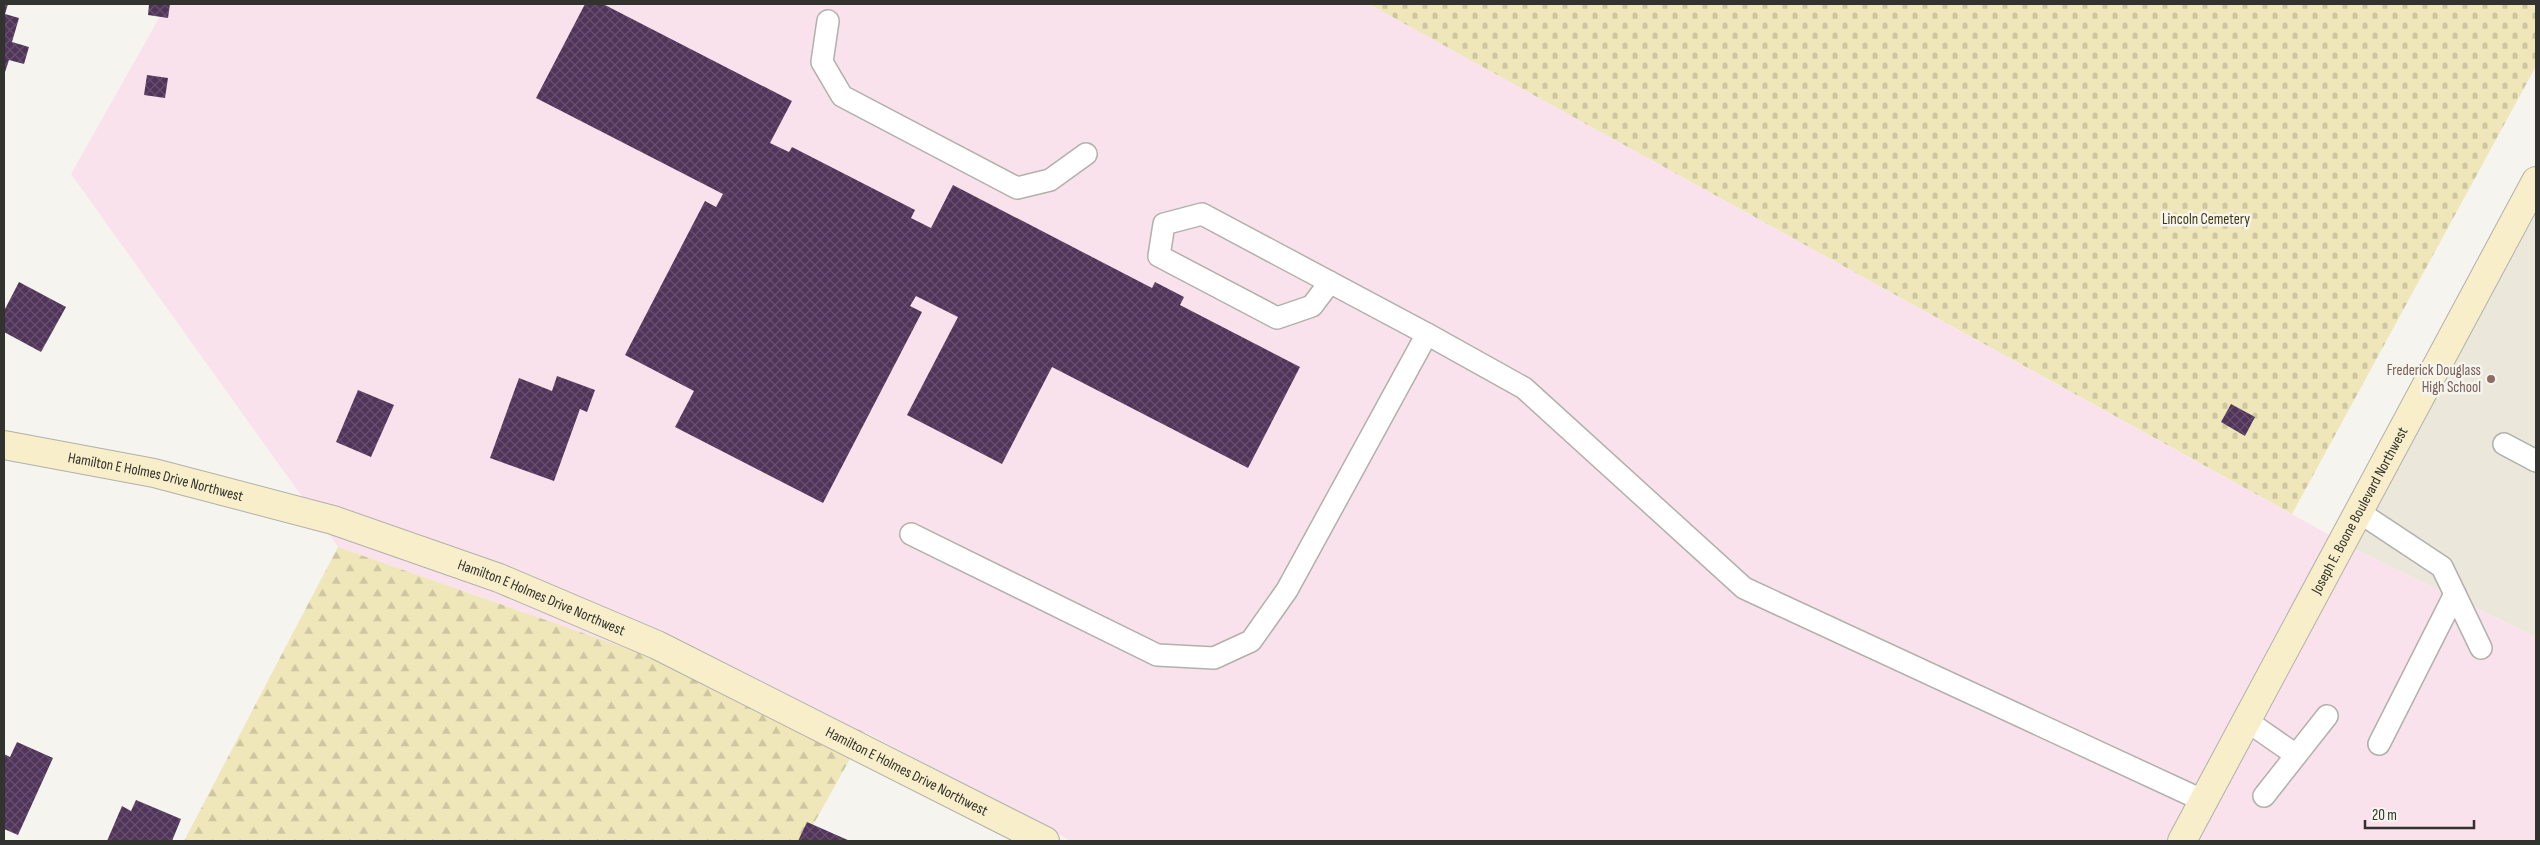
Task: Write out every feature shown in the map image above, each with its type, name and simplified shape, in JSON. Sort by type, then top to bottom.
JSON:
[{"type":"main road","name":"Joseph E. Boone Boulevard Northwest","points":[[2182,841],[2536,181]]},
{"type":"main road","name":"Hamilton E Holmes Drive Northwest","points":[[4,445],[154,473],[333,520],[499,578],[657,645],[1045,841]]},
{"type":"lane","points":[[828,21],[822,62],[842,96],[1017,188],[1050,180],[1086,154]]},
{"type":"lane","points":[[1330,282],[1312,306],[1277,318],[1159,256],[1164,224],[1202,214],[1330,282],[1427,334],[1524,388],[1744,588],[2204,801]]},
{"type":"lane","points":[[911,534],[1157,655],[1214,658],[1251,641],[1287,590],[1427,334]]},
{"type":"lane","points":[[2504,444],[2536,461]]},
{"type":"lane","points":[[2359,512],[2442,568],[2481,648]]},
{"type":"lane","points":[[2379,744],[2455,594]]},
{"type":"lane","points":[[2264,796],[2327,716]]},
{"type":"lane","points":[[2247,721],[2296,755]]},
{"type":"shaded area","points":[[167,4],[1369,4],[2353,548],[2536,637],[2536,841],[1071,841],[865,732],[338,547],[71,174]]},
{"type":"shaded area","name":"Frederick Douglass High School","points":[[2536,213],[2536,637],[2353,548]]},
{"type":"green space","name":"Lincoln Cemetery","points":[[1369,4],[2536,4],[2536,66],[2292,514]]},
{"type":"green space","points":[[338,547],[865,732],[804,841],[184,841]]},
{"type":"building","points":[[4,4],[8,4],[5,14],[19,18],[12,42],[29,47],[24,64],[9,60],[4,75]]},
{"type":"building","points":[[149,4],[170,4],[168,18],[148,15]]},
{"type":"building","points":[[585,4],[603,4],[792,101],[770,143],[789,152],[792,147],[915,210],[911,218],[931,228],[953,185],[1152,288],[1155,282],[1184,297],[1180,305],[1300,367],[1248,468],[1052,367],[1002,464],[907,415],[958,317],[916,296],[910,306],[922,312],[823,503],[675,427],[694,391],[625,355],[705,201],[716,207],[723,194],[536,98]]},
{"type":"building","points":[[147,75],[168,78],[165,98],[144,95]]},
{"type":"building","points":[[19,282],[66,307],[41,352],[4,332],[4,311]]},
{"type":"building","points":[[557,376],[595,390],[587,412],[580,409],[554,481],[490,458],[519,378],[552,391]]},
{"type":"building","points":[[358,390],[394,405],[371,457],[336,442]]},
{"type":"building","points":[[2231,404],[2255,417],[2245,436],[2221,422]]},
{"type":"building","points":[[17,742],[53,758],[18,835],[4,829],[4,754],[10,757]]},
{"type":"building","points":[[136,800],[181,819],[172,841],[107,841],[122,806],[131,811]]},
{"type":"building","points":[[807,822],[850,841],[798,841]]},
{"type":"place","name":"Frederick Douglass High School","points":[[2491,379]]}]
